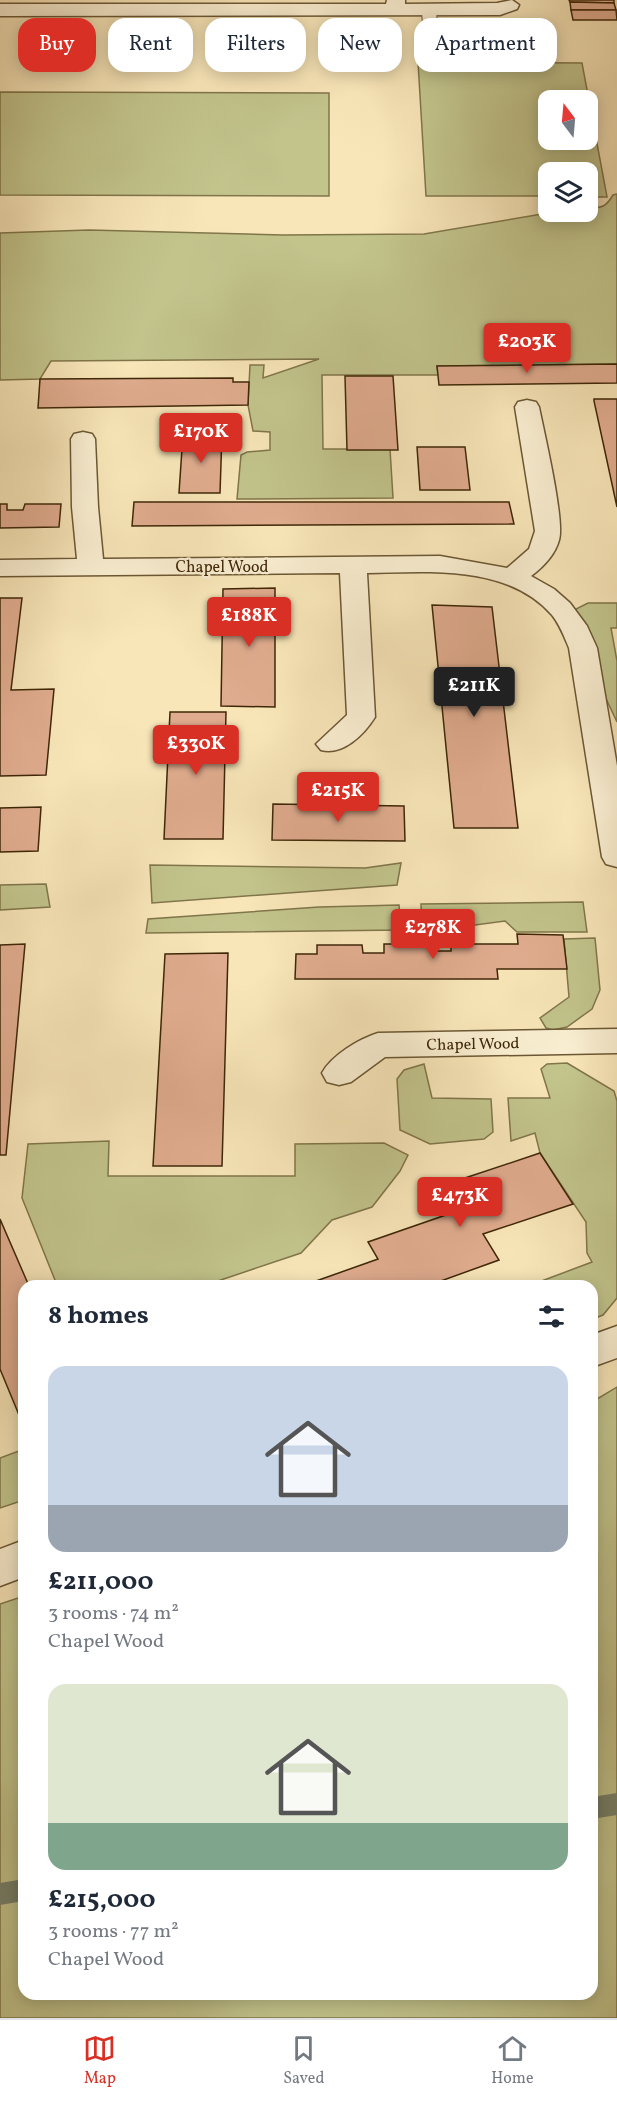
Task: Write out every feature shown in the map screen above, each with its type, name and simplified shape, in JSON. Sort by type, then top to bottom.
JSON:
[{"type":"street","points":[[0,10],[396,5],[429,9],[500,9],[510,5]]},
{"type":"street","points":[[512,577],[528,566],[547,543],[548,531],[527,407]]},
{"type":"street","points":[[83,439],[85,507],[91,568]]},
{"type":"street","name":"Chapel Wood","points":[[0,568],[441,564],[485,569],[512,577],[553,600],[578,630],[608,743],[617,857]]},
{"type":"street","points":[[331,744],[361,717],[353,566]]},
{"type":"street","name":"Chapel Wood","points":[[339,1073],[378,1045],[617,1041]]},
{"type":"street","points":[[598,1349],[617,1341]]},
{"type":"street","points":[[0,1568],[18,1560]]},
{"type":"lane","points":[[429,9],[430,18]]},
{"type":"green space","points":[[557,63],[582,63],[587,90],[538,90],[538,150],[598,149],[607,197],[598,197],[598,162],[538,162],[538,196],[426,196],[419,72],[557,72]]},
{"type":"green space","points":[[0,92],[329,93],[329,196],[0,195]]},
{"type":"green space","points":[[617,194],[617,364],[437,366],[438,375],[322,375],[323,449],[390,449],[393,498],[237,499],[241,455],[247,452],[270,450],[270,432],[253,431],[248,405],[250,365],[264,365],[263,378],[319,359],[51,361],[40,379],[0,380],[0,233],[89,230],[283,235],[424,234],[538,215],[538,222],[598,222],[598,208],[608,202],[613,195]]},
{"type":"green space","points":[[588,603],[617,603],[617,628],[611,628],[617,661],[617,722],[566,614]]},
{"type":"green space","points":[[401,863],[397,885],[152,903],[150,865],[365,868]]},
{"type":"green space","points":[[46,884],[50,907],[0,910],[0,885]]},
{"type":"green space","points":[[583,902],[587,932],[517,932],[505,921],[422,932],[421,904]]},
{"type":"green space","points":[[399,905],[401,930],[146,933],[148,919],[319,907]]},
{"type":"green space","points":[[595,938],[600,990],[592,1009],[567,1027],[553,1030],[546,1028],[540,1018],[569,997],[564,939]]},
{"type":"green space","points":[[567,1063],[614,1091],[617,1101],[617,1298],[603,1315],[598,1317],[598,1280],[544,1280],[592,1262],[587,1253],[586,1222],[540,1153],[535,1133],[511,1141],[508,1098],[550,1098],[541,1069],[547,1064]]},
{"type":"green space","points":[[424,1064],[432,1098],[491,1099],[493,1132],[484,1139],[430,1144],[400,1130],[397,1079],[404,1070]]},
{"type":"green space","points":[[109,1141],[108,1176],[295,1176],[295,1144],[384,1143],[408,1155],[400,1171],[372,1207],[332,1220],[301,1253],[221,1280],[55,1280],[22,1198],[28,1144]]},
{"type":"green space","points":[[617,1387],[617,2018],[0,2018],[0,1604],[18,1598],[18,2000],[598,2000],[598,1398]]},
{"type":"green space","points":[[18,1451],[18,1502],[0,1508],[0,1458]]},
{"type":"building","points":[[569,0],[614,0],[614,3],[570,2]]},
{"type":"building","points":[[570,2],[614,3],[616,10],[571,10]]},
{"type":"building","points":[[571,10],[616,10],[617,20],[573,20]]},
{"type":"building","points":[[617,364],[617,383],[439,385],[437,366]]},
{"type":"building","points":[[345,376],[393,376],[398,450],[347,450]]},
{"type":"building","points":[[233,378],[233,382],[249,382],[248,405],[38,408],[40,379]]},
{"type":"building","points":[[594,399],[617,399],[617,507],[594,401]]},
{"type":"building","points":[[183,434],[222,434],[220,493],[179,493]]},
{"type":"building","points":[[417,447],[465,447],[470,490],[420,490]]},
{"type":"building","points":[[134,502],[509,502],[514,524],[132,526]]},
{"type":"building","points":[[0,504],[7,504],[7,510],[23,510],[25,504],[61,504],[59,527],[0,528]]},
{"type":"building","points":[[275,588],[275,707],[221,706],[223,589]]},
{"type":"building","points":[[0,598],[22,598],[11,690],[54,689],[46,775],[0,776]]},
{"type":"building","points":[[432,605],[492,607],[518,828],[454,828]]},
{"type":"building","points":[[170,712],[226,712],[223,839],[164,839]]},
{"type":"building","points":[[273,804],[404,806],[405,841],[272,840]]},
{"type":"building","points":[[41,807],[38,851],[0,852],[0,808]]},
{"type":"building","points":[[517,934],[563,935],[567,969],[497,969],[498,979],[295,979],[296,954],[317,954],[317,945],[362,945],[363,953],[384,953],[384,944],[432,944],[433,951],[451,951],[451,944],[518,944]]},
{"type":"building","points":[[25,944],[6,1155],[0,1155],[0,945]]},
{"type":"building","points":[[228,953],[222,1166],[153,1166],[165,954]]},
{"type":"building","points":[[540,1153],[573,1204],[483,1234],[499,1260],[444,1280],[319,1280],[378,1259],[368,1242],[463,1209],[447,1184]]},
{"type":"building","points":[[0,1219],[26,1280],[18,1280],[18,1412],[0,1369]]},
{"type":"waterway","points":[[598,1807],[617,1804]]},
{"type":"waterway","points":[[0,1894],[18,1891]]}]
